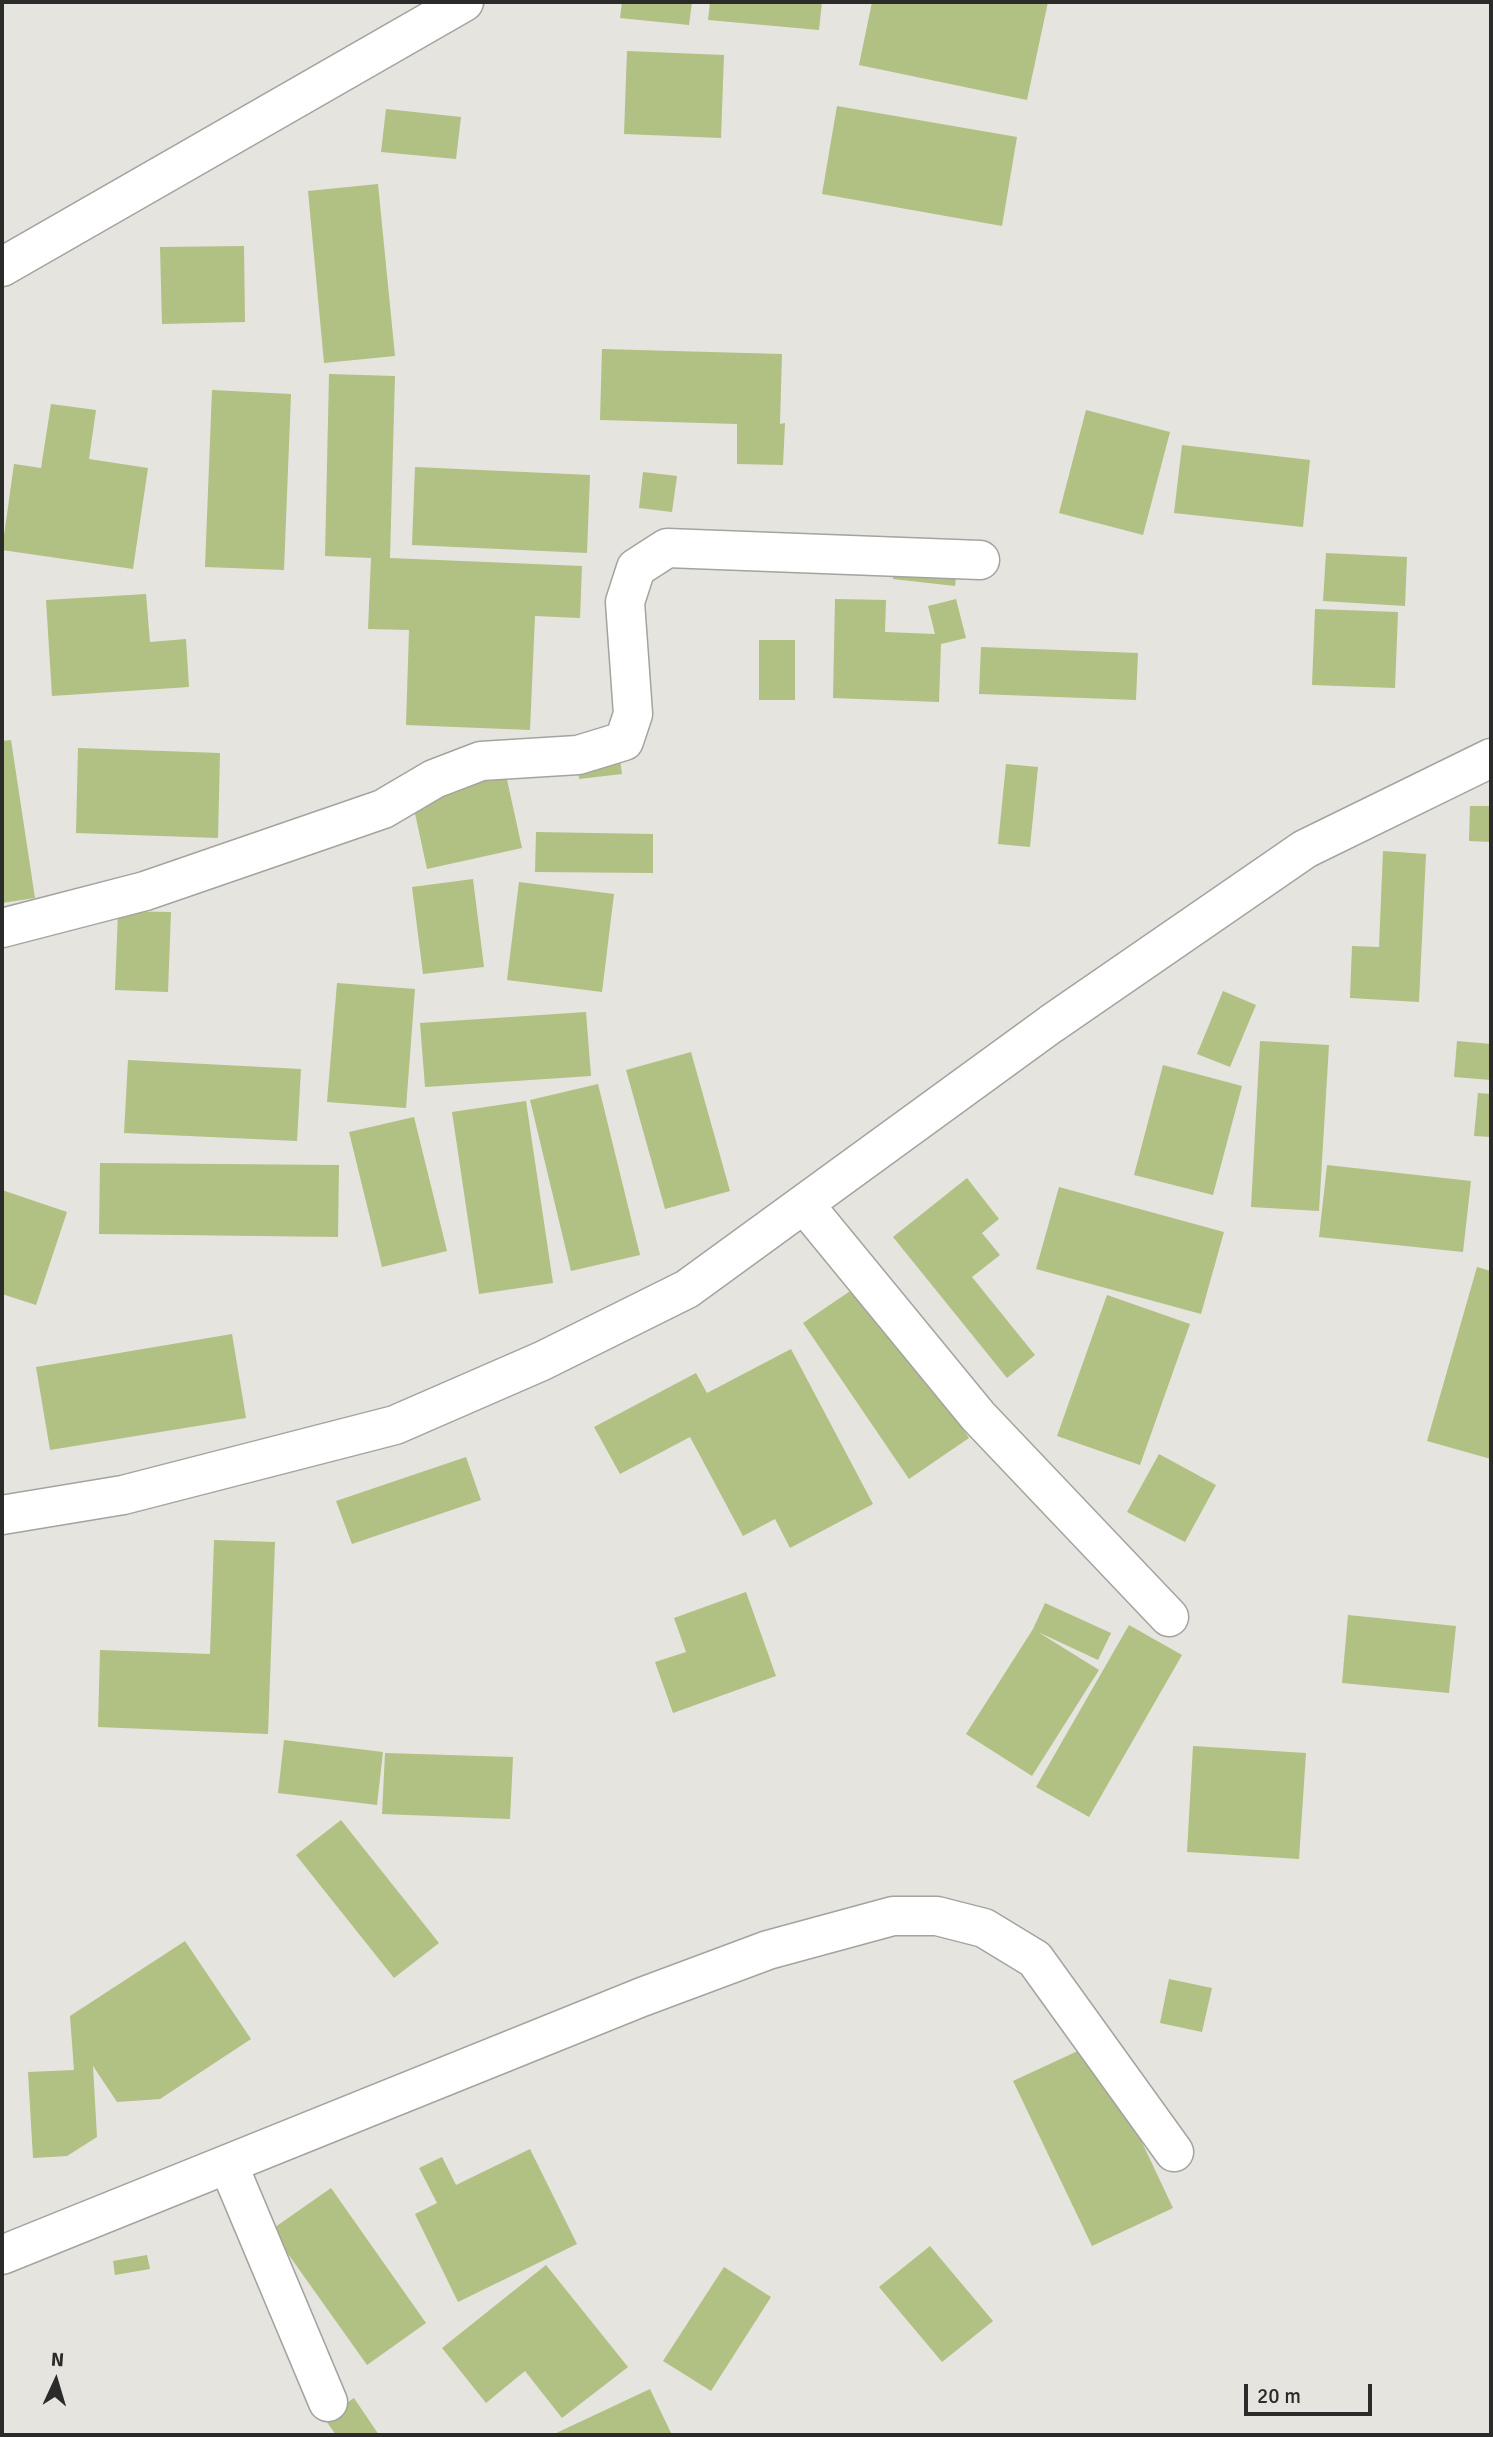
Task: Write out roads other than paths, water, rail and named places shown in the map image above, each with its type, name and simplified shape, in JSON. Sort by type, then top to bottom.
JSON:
[{"type":"street","points":[[2,267],[464,2]]},
{"type":"street","points":[[2,928],[145,891],[383,809],[434,779],[481,761],[578,755],[624,741],[634,714],[625,602],[636,568],[667,548],[980,560]]},
{"type":"street","points":[[2,1515],[123,1495],[396,1425],[541,1361],[687,1289],[1051,1024],[1305,849],[1491,758]]},
{"type":"street","points":[[804,1204],[978,1416],[1169,1617]]},
{"type":"street","points":[[2,2255],[642,1997],[768,1950],[893,1916],[937,1916],[984,1928],[1035,1959],[1174,2152]]},
{"type":"street","points":[[228,2164],[328,2402]]}]
